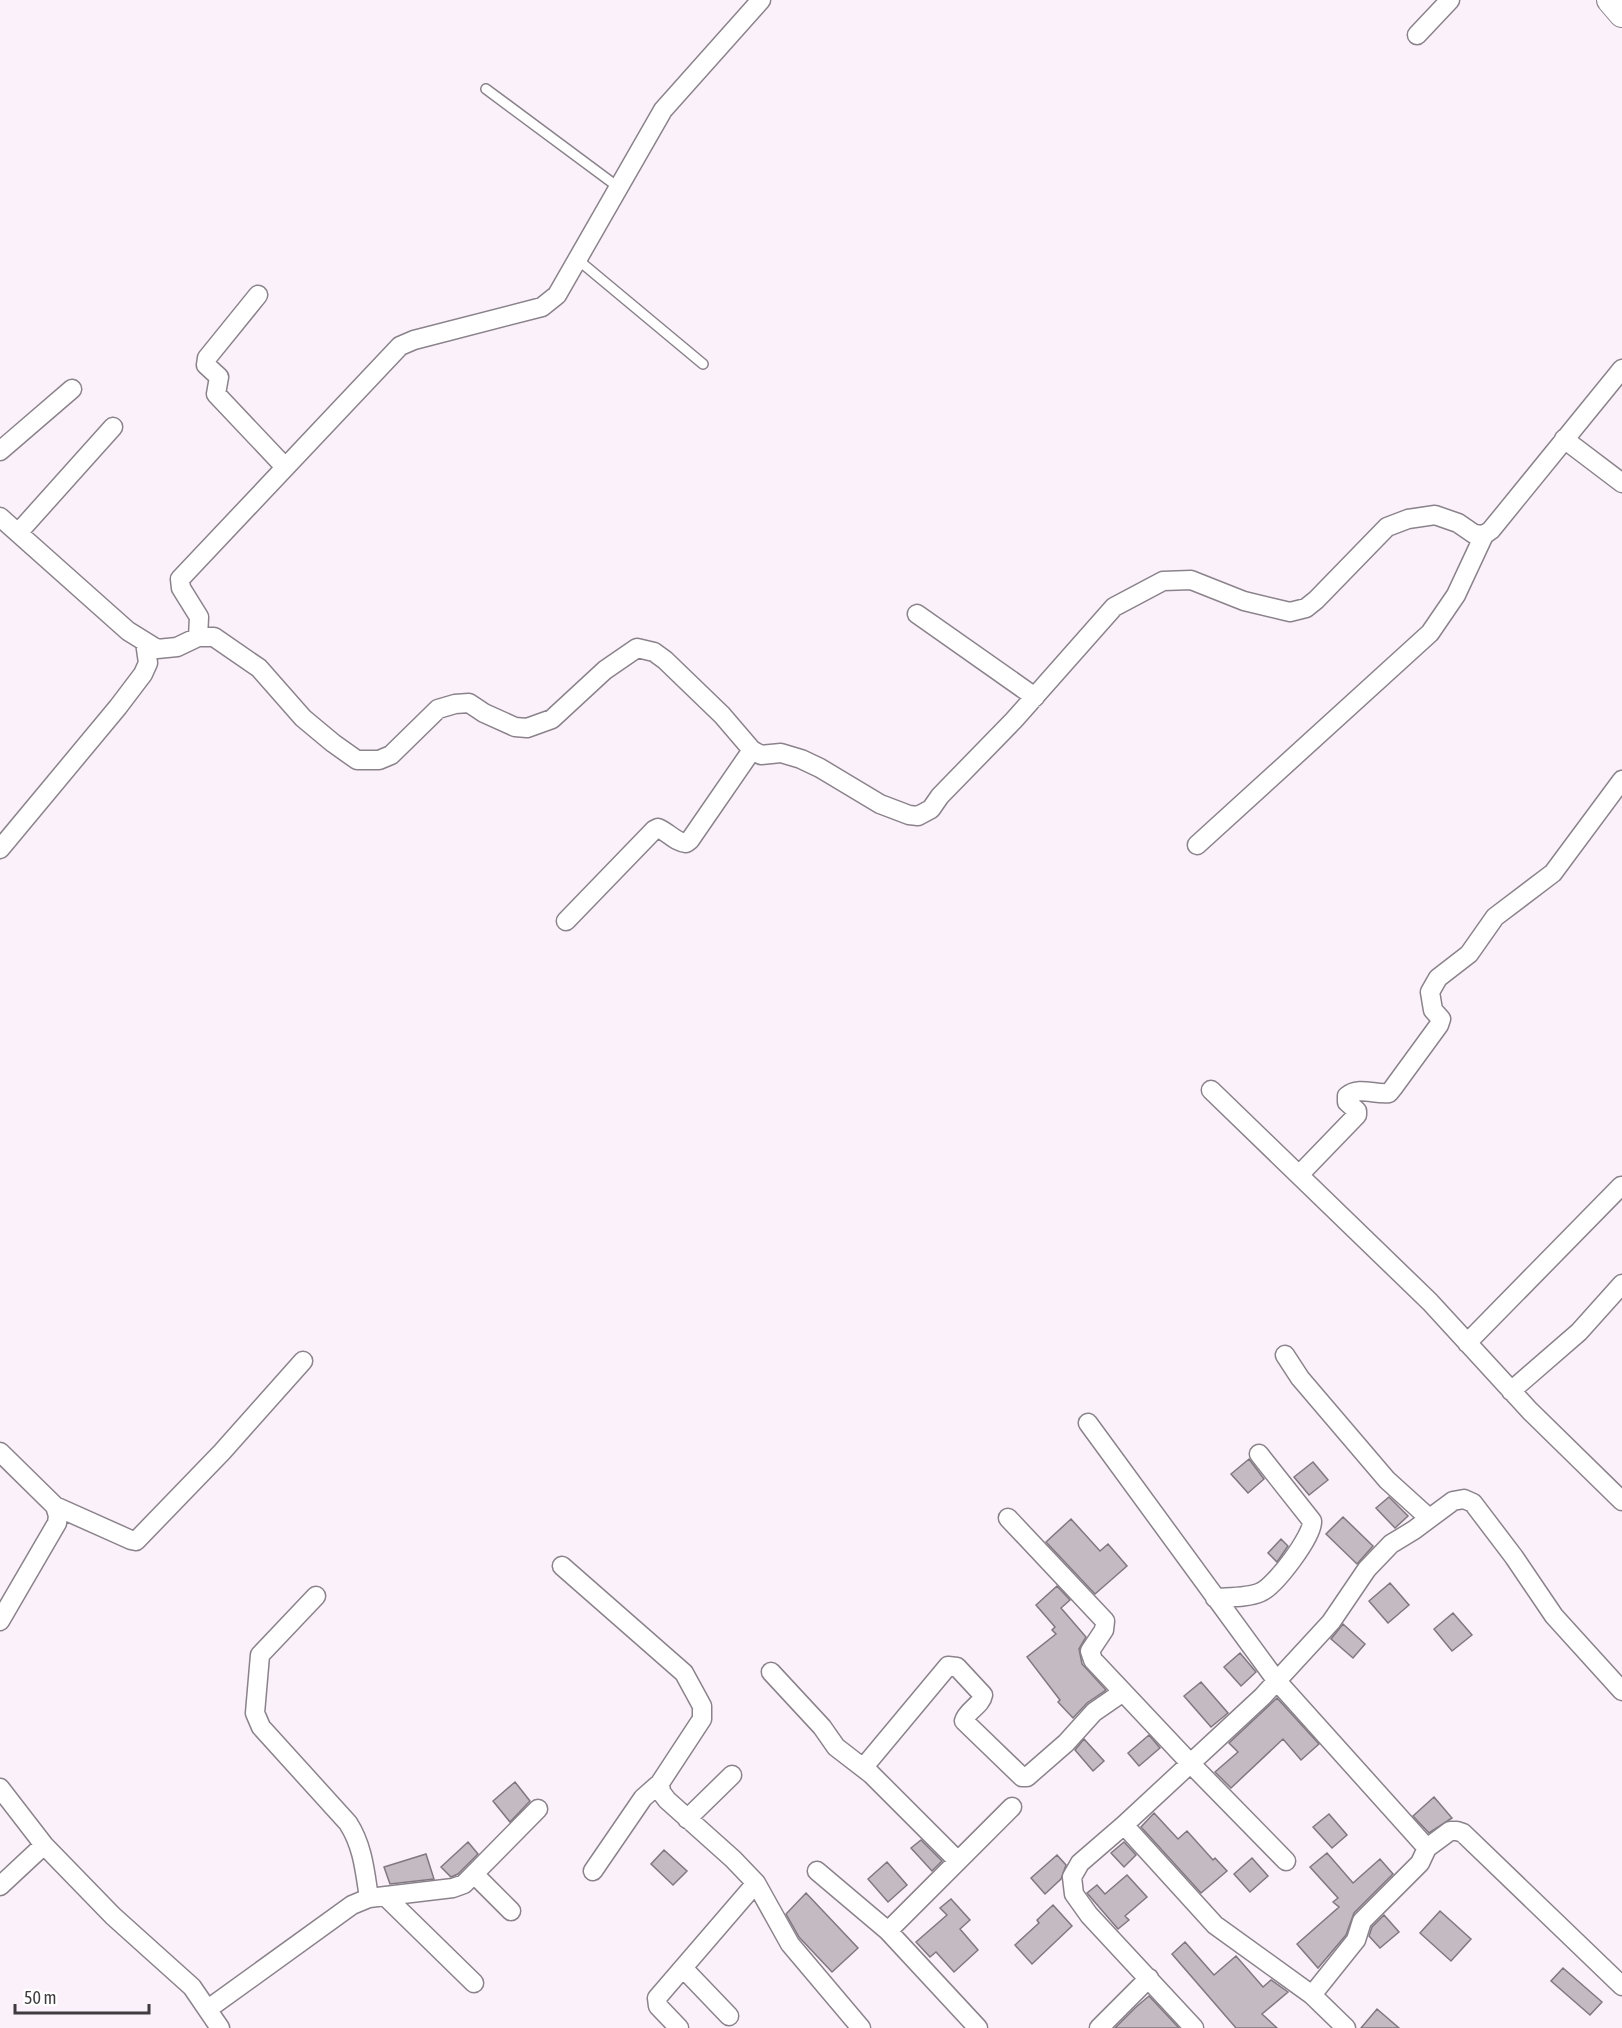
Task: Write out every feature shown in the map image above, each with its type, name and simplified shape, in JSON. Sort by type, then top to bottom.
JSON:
[{"type":"street","points":[[198,637],[199,617],[181,588],[180,579],[399,346],[414,340],[542,307],[557,295],[652,126],[671,99],[761,0]]},
{"type":"street","points":[[1417,35],[1450,0]]},
{"type":"street","points":[[1610,0],[1622,14]]},
{"type":"street","points":[[258,295],[206,361],[206,365],[219,377],[216,394],[285,467]]},
{"type":"street","points":[[1197,845],[1430,633],[1456,595],[1484,536],[1622,369]]},
{"type":"street","points":[[0,451],[72,389]]},
{"type":"street","points":[[18,533],[113,427]]},
{"type":"street","points":[[1564,439],[1622,483]]},
{"type":"street","points":[[0,517],[128,631],[157,649],[177,647],[198,637],[214,637],[259,668],[303,718],[357,760],[379,760],[391,755],[438,709],[455,704],[469,703],[484,713],[516,727],[527,728],[552,719],[605,670],[637,648],[654,652],[664,660],[722,715],[752,750],[761,755],[781,753],[801,759],[880,804],[918,816],[931,809],[940,796],[1035,696],[1114,607],[1163,581],[1191,580],[1244,601],[1290,612],[1306,608],[1316,600],[1387,527],[1408,519],[1436,515],[1458,523],[1474,534],[1484,536]]},
{"type":"street","points":[[917,614],[1035,696]]},
{"type":"street","points":[[0,849],[143,674],[148,663],[145,642]]},
{"type":"street","points":[[566,921],[654,830],[658,828],[663,830],[680,842],[686,843],[690,840],[752,750]]},
{"type":"street","points":[[1299,1175],[1357,1115],[1357,1111],[1347,1102],[1347,1096],[1362,1091],[1389,1093],[1439,1025],[1441,1019],[1433,1010],[1430,992],[1438,978],[1469,954],[1495,917],[1553,873],[1622,780]]},
{"type":"street","points":[[1211,1090],[1430,1302],[1512,1391],[1622,1500]]},
{"type":"street","points":[[1467,1343],[1622,1186]]},
{"type":"street","points":[[1512,1391],[1579,1332],[1622,1284]]},
{"type":"street","points":[[1285,1355],[1300,1378],[1387,1480],[1429,1518]]},
{"type":"street","points":[[0,1452],[55,1506],[136,1541],[222,1452],[303,1361]]},
{"type":"street","points":[[1088,1423],[1276,1680],[1427,1848]]},
{"type":"street","points":[[1215,1598],[1257,1593],[1266,1589],[1294,1558],[1312,1529],[1312,1521],[1259,1454]]},
{"type":"street","points":[[1194,2028],[1089,1915],[1074,1894],[1072,1877],[1080,1863],[1124,1826],[1262,1697],[1331,1622],[1367,1569],[1391,1544],[1453,1501],[1464,1499],[1473,1503],[1514,1557],[1554,1616],[1622,1690]]},
{"type":"street","points":[[0,1621],[57,1523],[58,1516],[55,1506]]},
{"type":"street","points":[[1008,1518],[1105,1621],[1104,1630],[1090,1651],[1090,1656],[1286,1861]]},
{"type":"street","points":[[562,1566],[684,1673],[702,1706],[702,1719],[660,1783],[643,1798],[592,1871]]},
{"type":"street","points":[[316,1596],[260,1655],[255,1713],[261,1727],[348,1822],[360,1844],[377,1898],[474,1983]]},
{"type":"street","points":[[863,1768],[948,1666],[957,1667],[983,1695],[981,1701],[965,1717],[964,1721],[1022,1777],[1027,1777],[1066,1743],[1094,1712],[1123,1692]]},
{"type":"street","points":[[771,1672],[822,1727],[836,1747],[863,1768],[958,1861]]},
{"type":"street","points":[[687,1819],[732,1775]]},
{"type":"street","points":[[660,1783],[661,1792],[667,1800],[733,1859],[756,1883],[790,1944],[861,2028]]},
{"type":"street","points":[[0,1788],[44,1845],[113,1916],[192,1987],[220,2028]]},
{"type":"street","points":[[888,1931],[1012,1807]]},
{"type":"street","points":[[208,2009],[352,1905],[377,1898],[453,1888],[464,1884],[538,1809]]},
{"type":"street","points":[[1124,1826],[1215,1925],[1312,1995],[1346,2028]]},
{"type":"street","points":[[1312,1995],[1356,1940],[1362,1921],[1420,1863],[1427,1848],[1450,1831],[1463,1833],[1622,1986]]},
{"type":"street","points":[[0,1886],[44,1845]]},
{"type":"street","points":[[817,1871],[888,1931],[978,2028]]},
{"type":"street","points":[[475,1875],[511,1911]]},
{"type":"street","points":[[679,2028],[656,2003],[657,1998],[756,1883]]},
{"type":"street","points":[[683,1968],[729,2016]]},
{"type":"street","points":[[1099,2028],[1149,1978]]},
{"type":"lane","points":[[486,89],[618,187]]},
{"type":"lane","points":[[577,259],[703,364]]},
{"type":"building","points":[[1249,1459],[1264,1479],[1248,1493],[1231,1474]]},
{"type":"building","points":[[1313,1462],[1328,1480],[1309,1495],[1294,1477]]},
{"type":"building","points":[[1389,1497],[1408,1516],[1395,1528],[1376,1508]]},
{"type":"building","points":[[1343,1517],[1373,1546],[1357,1564],[1326,1534]]},
{"type":"building","points":[[1071,1519],[1100,1551],[1108,1544],[1127,1566],[1095,1594],[1046,1542]]},
{"type":"building","points":[[1281,1539],[1288,1546],[1277,1562],[1268,1553]]},
{"type":"building","points":[[1390,1583],[1409,1605],[1388,1623],[1369,1601]]},
{"type":"building","points":[[1057,1586],[1070,1600],[1061,1608],[1086,1637],[1079,1649],[1082,1664],[1106,1690],[1087,1703],[1073,1718],[1058,1702],[1060,1700],[1027,1657],[1056,1634],[1052,1630],[1055,1627],[1036,1605]]},
{"type":"building","points":[[1453,1613],[1472,1635],[1452,1651],[1434,1629]]},
{"type":"building","points":[[1343,1624],[1365,1644],[1353,1658],[1331,1639]]},
{"type":"building","points":[[1240,1653],[1256,1672],[1241,1686],[1224,1667]]},
{"type":"building","points":[[1201,1682],[1228,1713],[1211,1727],[1184,1696]]},
{"type":"building","points":[[1277,1698],[1319,1744],[1301,1760],[1283,1739],[1231,1788],[1215,1772],[1238,1752],[1229,1743]]},
{"type":"building","points":[[1149,1735],[1160,1748],[1139,1766],[1128,1753]]},
{"type":"building","points":[[1084,1739],[1104,1761],[1093,1771],[1075,1750]]},
{"type":"building","points":[[515,1782],[530,1801],[510,1822],[493,1801]]},
{"type":"building","points":[[1434,1797],[1452,1818],[1429,1833],[1413,1816]]},
{"type":"building","points":[[1154,1813],[1178,1839],[1187,1831],[1213,1860],[1215,1858],[1227,1871],[1201,1893],[1141,1827]]},
{"type":"building","points":[[1329,1814],[1347,1835],[1332,1848],[1313,1827]]},
{"type":"building","points":[[921,1840],[942,1861],[932,1871],[911,1848]]},
{"type":"building","points":[[468,1842],[478,1854],[458,1874],[451,1877],[441,1867]]},
{"type":"building","points":[[1124,1842],[1136,1855],[1124,1867],[1111,1853]]},
{"type":"building","points":[[664,1850],[687,1871],[673,1885],[651,1864]]},
{"type":"building","points":[[1327,1853],[1353,1883],[1380,1859],[1393,1874],[1354,1913],[1346,1935],[1318,1968],[1297,1944],[1339,1907],[1333,1902],[1338,1898],[1310,1867]]},
{"type":"building","points":[[426,1854],[434,1879],[390,1884],[384,1867]]},
{"type":"building","points":[[1057,1855],[1066,1865],[1061,1879],[1045,1894],[1031,1878]]},
{"type":"building","points":[[1252,1858],[1268,1876],[1250,1892],[1234,1874]]},
{"type":"building","points":[[887,1862],[907,1885],[888,1902],[868,1879]]},
{"type":"building","points":[[1127,1875],[1147,1897],[1125,1916],[1129,1920],[1118,1929],[1087,1893],[1097,1885],[1105,1894]]},
{"type":"building","points":[[806,1893],[858,1948],[832,1972],[799,1937],[786,1914]]},
{"type":"building","points":[[951,1899],[970,1920],[960,1929],[978,1950],[954,1972],[936,1952],[930,1957],[916,1942],[947,1915],[940,1908]]},
{"type":"building","points":[[1053,1905],[1072,1926],[1032,1964],[1015,1945],[1039,1923],[1037,1920]]},
{"type":"building","points":[[1440,1911],[1471,1939],[1451,1961],[1420,1933]]},
{"type":"building","points":[[1384,1915],[1399,1932],[1380,1948],[1369,1936],[1372,1927]]},
{"type":"building","points":[[1185,1942],[1214,1975],[1236,1956],[1263,1987],[1271,1980],[1288,1992],[1262,2014],[1277,2028],[1236,2028],[1172,1954]]},
{"type":"building","points":[[1563,1968],[1602,2002],[1590,2015],[1551,1981]]},
{"type":"building","points":[[1149,1996],[1179,2028],[1115,2028],[1135,2008]]},
{"type":"building","points":[[1377,2009],[1399,2028],[1361,2028]]}]
